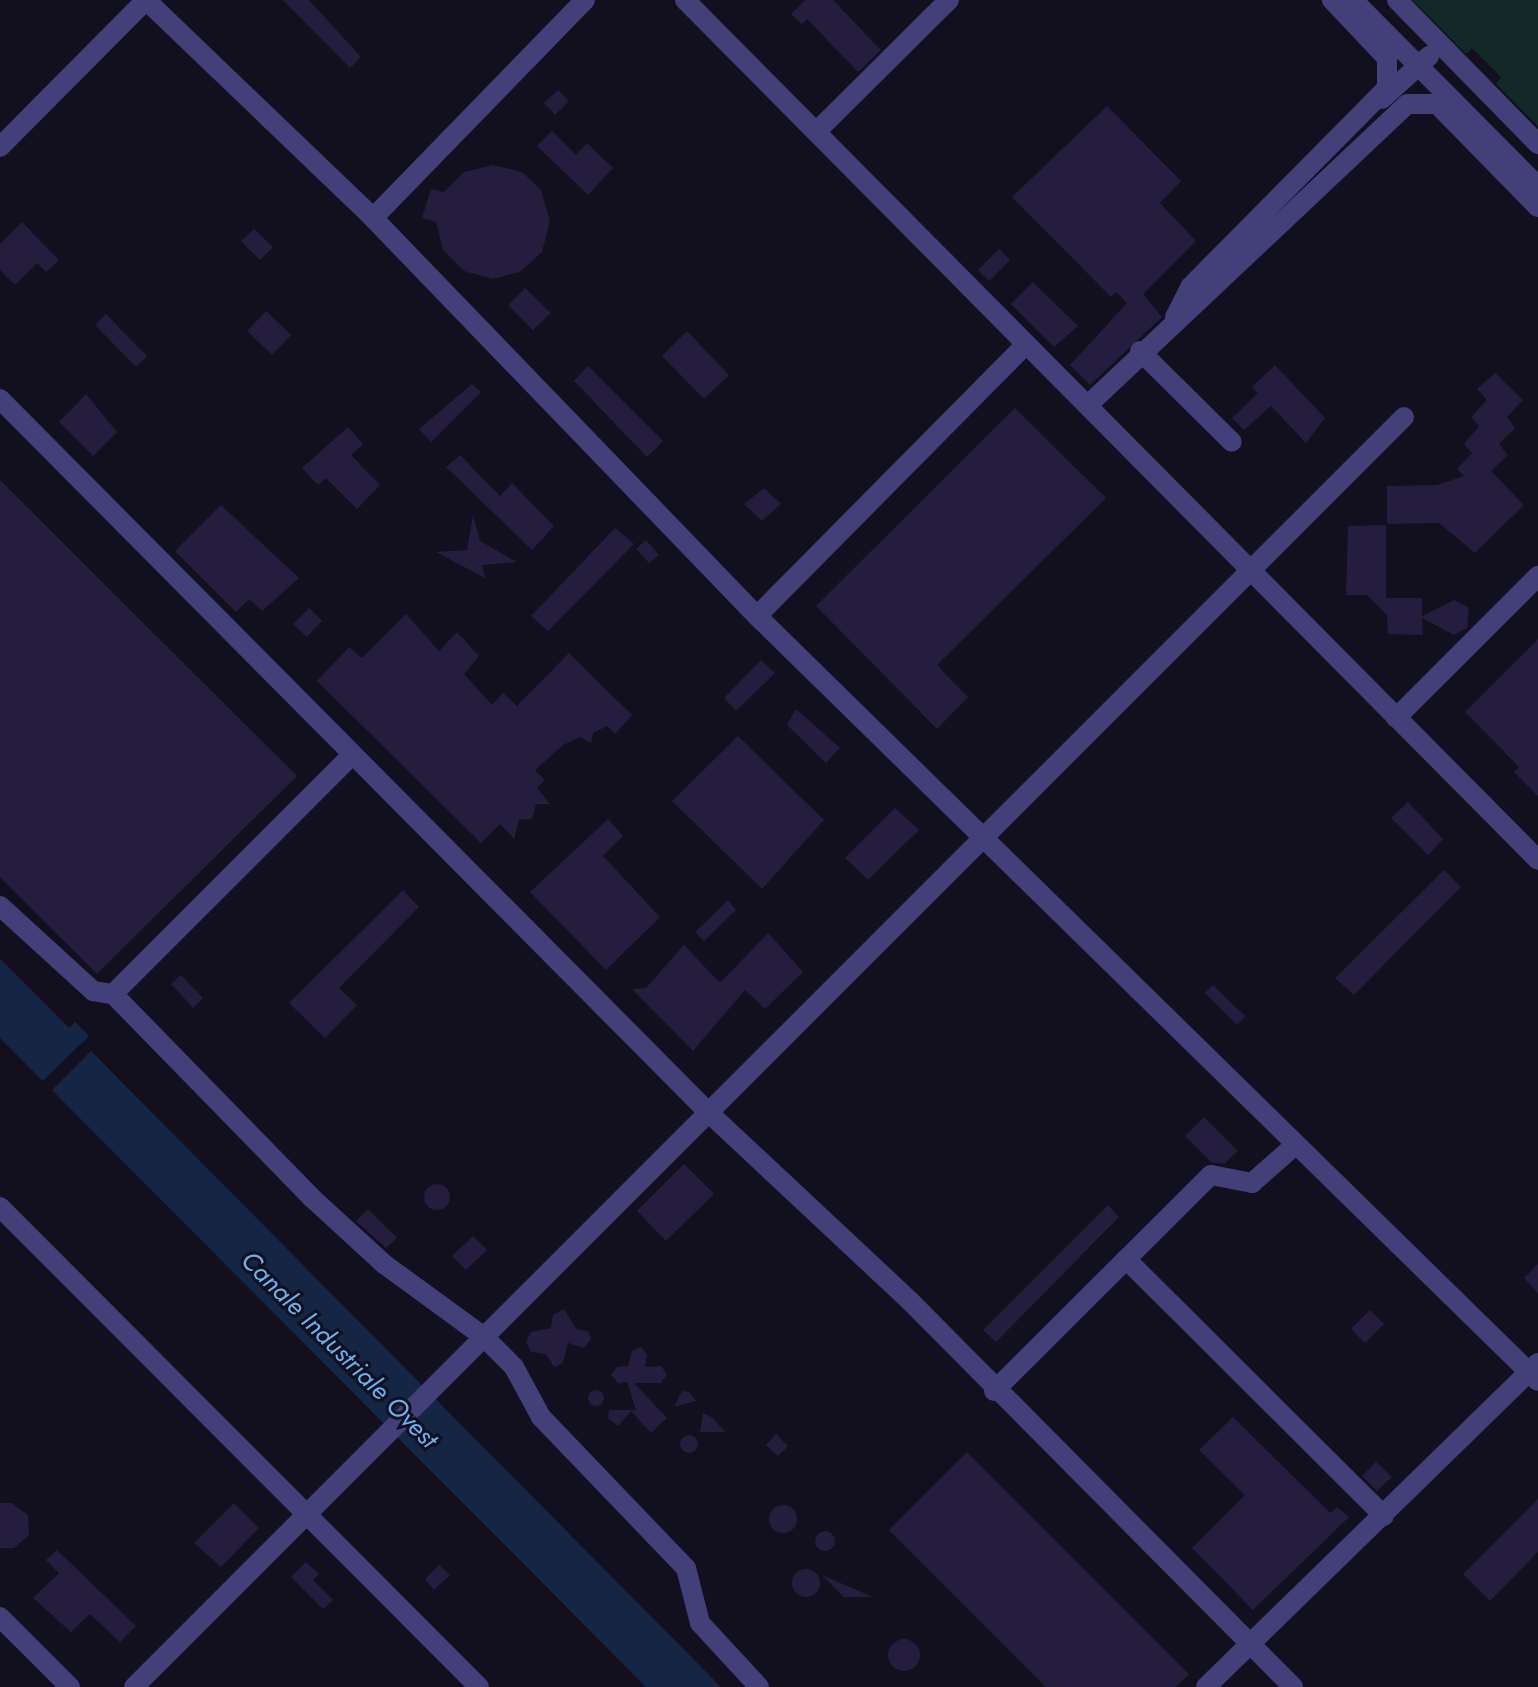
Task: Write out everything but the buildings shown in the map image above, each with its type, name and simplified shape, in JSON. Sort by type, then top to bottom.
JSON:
[{"type":"lane","points":[[0,147],[146,0],[373,218],[757,616],[985,837],[1294,1146],[1535,1372],[1253,1646],[1206,1687]]},
{"type":"lane","points":[[373,218],[585,0]]},
{"type":"lane","points":[[817,131],[949,0]]},
{"type":"lane","points":[[1332,0],[1387,58],[1383,109]]},
{"type":"lane","points":[[1353,0],[1538,186]]},
{"type":"lane","points":[[1397,0],[1538,144]]},
{"type":"lane","points":[[690,2],[1025,345],[1089,404],[1249,570],[1538,860]]},
{"type":"lane","points":[[1089,404],[1175,317],[1190,287],[1444,49]]},
{"type":"lane","points":[[1383,109],[1415,101],[1437,104],[1538,207]]},
{"type":"lane","points":[[757,616],[1025,345]]},
{"type":"lane","points":[[1140,351],[1232,442]]},
{"type":"lane","points":[[0,399],[707,1111],[910,1301],[994,1391],[1293,1687]]},
{"type":"lane","points":[[134,1687],[1404,417]]},
{"type":"lane","points":[[1396,718],[1538,576]]},
{"type":"lane","points":[[113,994],[353,754]]},
{"type":"lane","points":[[0,906],[93,991],[113,994],[312,1198],[384,1264],[484,1337],[514,1367],[541,1417],[686,1568],[700,1623],[759,1687]]},
{"type":"lane","points":[[994,1391],[1211,1175],[1252,1183],[1294,1146]]},
{"type":"lane","points":[[0,1207],[479,1687]]},
{"type":"lane","points":[[1126,1259],[1384,1516]]},
{"type":"lane","points":[[0,1617],[70,1687]]},
{"type":"green space","points":[[1413,0],[1538,0],[1538,126],[1496,84],[1501,77],[1472,48],[1466,54]]},
{"type":"water","name":"Canale Industriale Ovest","points":[[0,959],[69,1028],[75,1022],[92,1039],[87,1047],[721,1687],[646,1687],[0,1038]]},
{"type":"pier","points":[[92,1033],[94,1048],[49,1093],[40,1084]]}]
